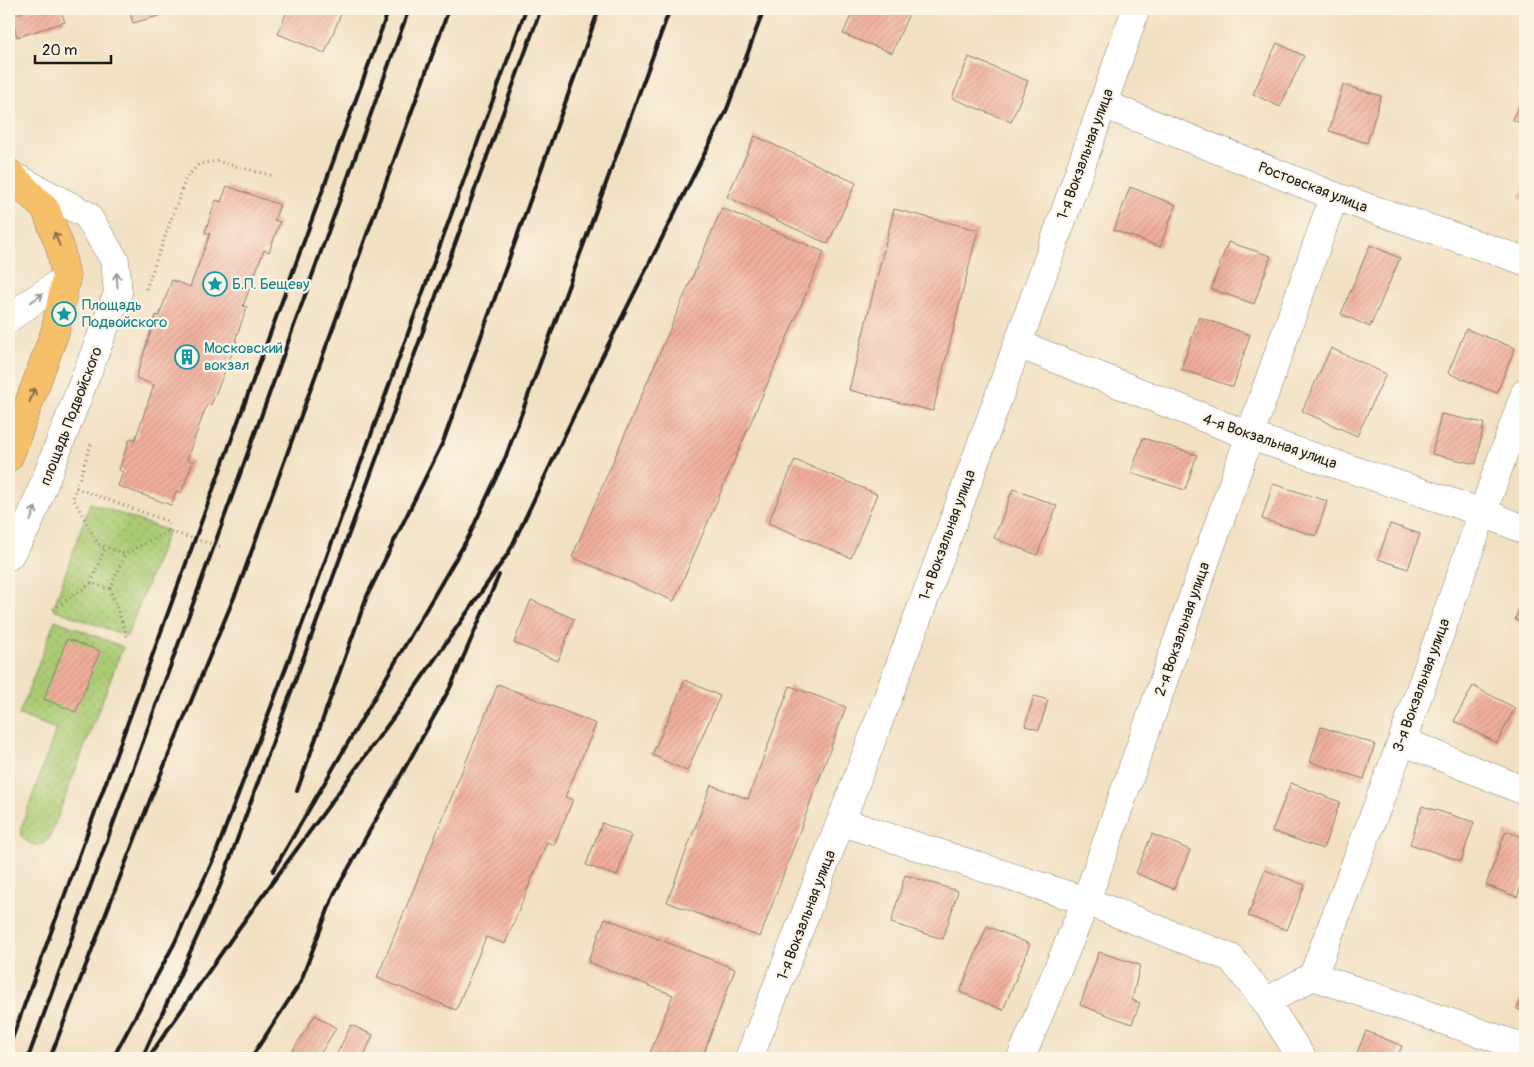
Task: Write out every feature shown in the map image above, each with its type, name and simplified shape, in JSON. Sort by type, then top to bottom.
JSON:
[{"type":"main road","name":"площадь Подвойского","points":[[9,457],[55,332],[66,278],[60,247],[46,210],[10,174]]},
{"type":"street","name":"1-я Вокзальная улица","points":[[749,1058],[842,822],[1018,344],[1136,9]]},
{"type":"street","name":"Ростовская улица","points":[[1103,104],[1334,196],[1525,261]]},
{"type":"street","name":"площадь Подвойского","points":[[9,556],[28,525],[118,293],[115,260],[87,215],[10,174]]},
{"type":"street","name":"2-я Вокзальная улица","points":[[1021,1058],[1086,901],[1334,196]]},
{"type":"street","points":[[9,318],[66,278]]},
{"type":"street","name":"4-я Вокзальная улица","points":[[1018,344],[1250,436],[1484,513],[1525,530]]},
{"type":"street","name":"3-я Вокзальная улица","points":[[1313,976],[1402,741],[1525,393]]},
{"type":"street","points":[[1402,741],[1525,792]]},
{"type":"street","points":[[842,822],[1086,901],[1230,958],[1266,1002],[1302,1058]]},
{"type":"street","points":[[1266,1002],[1313,976],[1525,1048]]},
{"type":"path","points":[[145,290],[186,178],[199,164],[218,161],[273,176]]},
{"type":"path","points":[[92,440],[73,498],[98,544],[125,554]]},
{"type":"path","points":[[76,488],[167,521],[168,530]]},
{"type":"path","points":[[128,636],[110,589],[125,554],[168,530],[222,547]]},
{"type":"path","points":[[52,608],[91,583],[105,547]]},
{"type":"path","points":[[91,583],[110,589]]},
{"type":"green space","points":[[90,503],[168,531],[127,636],[53,609]]},
{"type":"green space","points":[[55,620],[123,647],[49,839],[42,844],[35,845],[21,836],[21,828],[56,729],[19,715]]},
{"type":"building","points":[[32,9],[60,9],[65,22],[17,37],[11,16]]},
{"type":"building","points":[[129,9],[163,9],[165,14],[133,23]]},
{"type":"building","points":[[288,9],[343,9],[325,53],[278,34]]},
{"type":"building","points":[[854,9],[911,9],[892,53],[843,34]]},
{"type":"building","points":[[1277,43],[1304,56],[1280,107],[1253,94]]},
{"type":"building","points":[[969,57],[1028,81],[1011,122],[952,98]]},
{"type":"building","points":[[1343,85],[1381,96],[1367,143],[1329,131]]},
{"type":"building","points":[[1522,101],[1525,103],[1525,126],[1512,119]]},
{"type":"building","points":[[755,136],[856,183],[828,244],[727,197]]},
{"type":"building","name":"Московский вокзал","points":[[227,186],[280,205],[274,220],[280,222],[269,252],[264,250],[243,306],[247,307],[235,341],[237,341],[211,405],[207,404],[187,459],[193,462],[181,493],[176,491],[171,505],[118,486],[123,472],[119,470],[130,438],[135,440],[154,385],[136,378],[156,315],[159,316],[172,280],[190,287],[210,234],[205,232],[216,200],[221,202]]},
{"type":"building","points":[[1525,186],[1525,201],[1519,198]]},
{"type":"building","points":[[1130,187],[1176,205],[1160,247],[1114,230]]},
{"type":"building","points":[[722,208],[824,252],[674,601],[572,557]]},
{"type":"building","points":[[894,209],[978,230],[933,411],[849,390]]},
{"type":"building","points":[[1228,242],[1271,256],[1254,304],[1211,289]]},
{"type":"building","points":[[1370,245],[1400,258],[1370,327],[1341,314]]},
{"type":"building","points":[[1199,317],[1250,335],[1233,387],[1181,369]]},
{"type":"building","points":[[1466,329],[1515,348],[1497,393],[1448,373]]},
{"type":"building","points":[[1331,348],[1386,374],[1357,436],[1302,411]]},
{"type":"building","points":[[1441,414],[1484,423],[1476,464],[1432,454]]},
{"type":"building","points":[[1143,438],[1197,455],[1185,490],[1131,473]]},
{"type":"building","points":[[795,460],[877,494],[851,558],[768,523]]},
{"type":"building","points":[[1273,484],[1327,501],[1316,536],[1262,519]]},
{"type":"building","points":[[1013,489],[1057,506],[1037,555],[994,538]]},
{"type":"building","points":[[1390,524],[1420,534],[1408,569],[1378,559]]},
{"type":"building","points":[[1525,590],[1525,623],[1515,620]]},
{"type":"building","points":[[531,600],[574,619],[558,661],[514,643]]},
{"type":"building","points":[[67,639],[100,651],[76,712],[44,699]]},
{"type":"building","points":[[685,680],[720,696],[687,771],[652,755]]},
{"type":"building","points":[[498,684],[596,724],[565,797],[573,800],[554,845],[547,842],[505,944],[486,937],[456,1010],[377,978]]},
{"type":"building","points":[[790,686],[846,707],[760,937],[667,902],[711,785],[748,799]]},
{"type":"building","points":[[1473,686],[1515,708],[1497,743],[1454,721]]},
{"type":"building","points":[[1034,696],[1048,700],[1039,730],[1025,726]]},
{"type":"building","points":[[1321,727],[1375,744],[1364,779],[1310,762]]},
{"type":"building","points":[[1291,783],[1340,802],[1323,849],[1272,831]]},
{"type":"building","points":[[1422,806],[1474,822],[1461,861],[1410,844]]},
{"type":"building","points":[[602,823],[631,835],[617,876],[586,865]]},
{"type":"building","points":[[1506,831],[1525,838],[1525,875],[1517,897],[1486,885]]},
{"type":"building","points":[[1152,834],[1190,850],[1174,889],[1136,873]]},
{"type":"building","points":[[1265,870],[1305,885],[1287,930],[1248,916]]},
{"type":"building","points":[[905,875],[958,891],[943,939],[891,923]]},
{"type":"building","points":[[605,918],[735,969],[702,1058],[648,1058],[673,995],[588,962]]},
{"type":"building","points":[[987,926],[1030,944],[1003,1010],[960,992]]},
{"type":"building","points":[[1099,952],[1140,965],[1132,1000],[1140,1003],[1132,1024],[1080,1005]]},
{"type":"building","points":[[1525,988],[1525,1012],[1517,1009]]},
{"type":"building","points":[[315,1015],[336,1028],[318,1058],[288,1058]]},
{"type":"building","points":[[351,1025],[373,1035],[363,1058],[335,1058]]},
{"type":"building","points":[[1366,1031],[1402,1046],[1397,1058],[1355,1058]]},
{"type":"railway","points":[[9,1047],[389,9]]},
{"type":"railway","points":[[28,1058],[409,9]]},
{"type":"railway","points":[[50,1058],[148,805],[240,583],[449,9]]},
{"type":"railway","points":[[113,1058],[174,944],[214,858],[296,641],[526,9]]},
{"type":"railway","points":[[142,1058],[220,886],[541,9]]},
{"type":"railway","points":[[297,791],[367,596],[443,442],[599,9]]},
{"type":"railway","points":[[273,871],[469,536],[506,456],[670,9]]},
{"type":"railway","points":[[148,1058],[239,928],[412,692],[509,552],[599,363],[727,109],[764,9]]},
{"type":"railway","points":[[251,1058],[300,983],[334,894],[450,688],[499,575]]},
{"type":"place","name":"Б.П. Бещеву","points":[[215,284]]},
{"type":"place","name":"Площадь Подвойского","points":[[64,314]]},
{"type":"place","name":"Московский вокзал","points":[[187,357]]}]
